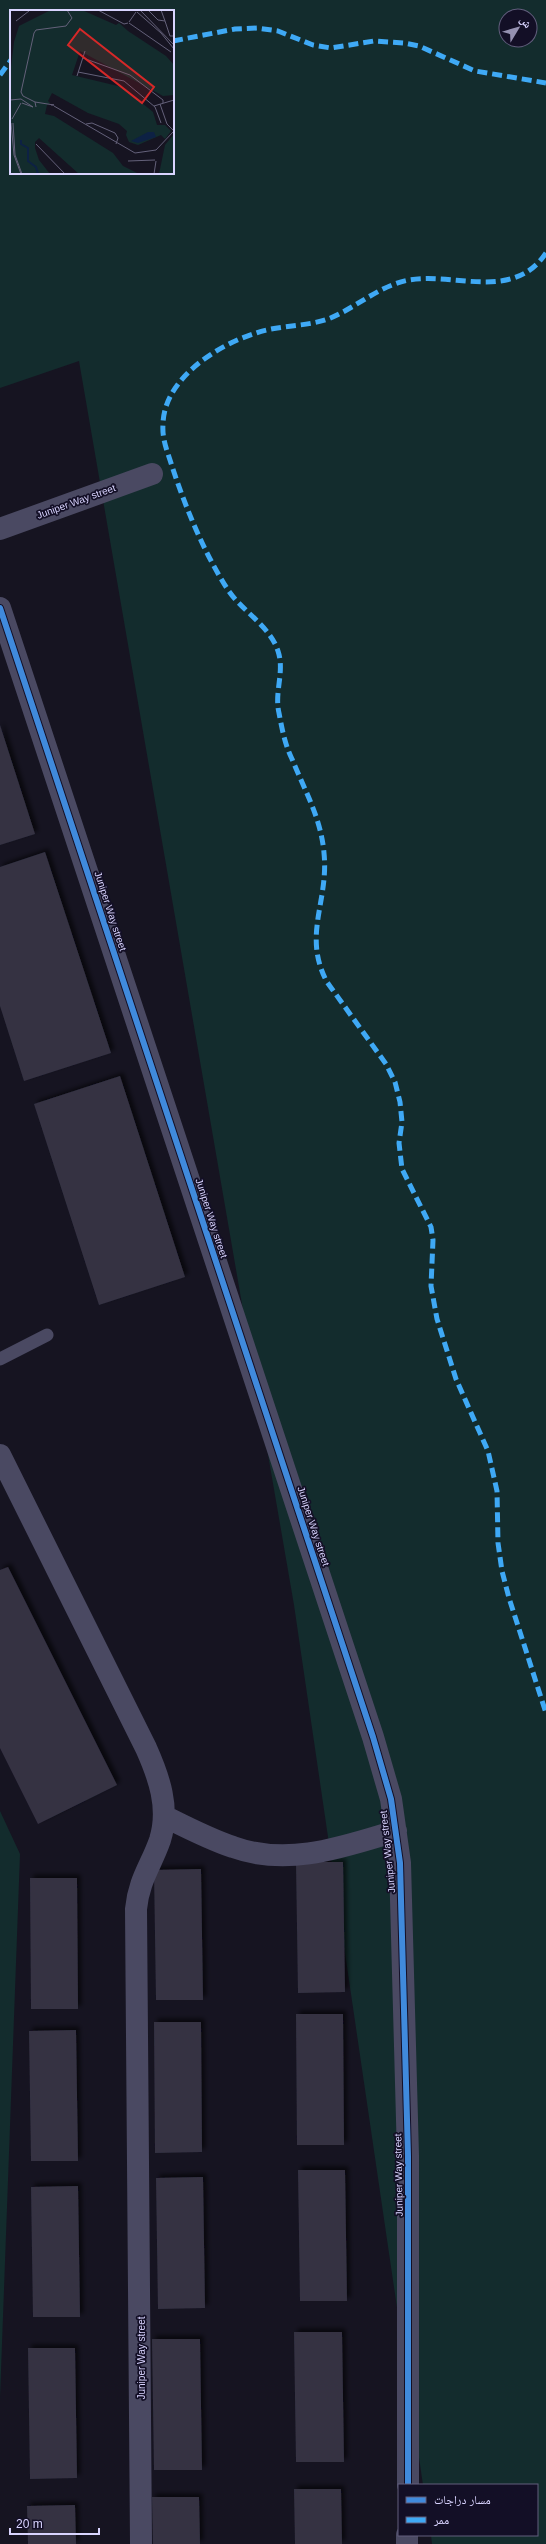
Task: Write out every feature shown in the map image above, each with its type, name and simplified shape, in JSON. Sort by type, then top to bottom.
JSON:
[{"type":"street","name":"Juniper Way street","points":[[0,529],[152,474]]},
{"type":"street","name":"Juniper Way street","points":[[0,608],[373,1737],[391,1799],[396,1831],[402,1894],[408,2148],[408,2484]]},
{"type":"street","name":"Juniper Way street","points":[[0,1455],[146,1748],[162,1793],[164,1816],[160,1839],[143,1876],[138,1892],[136,1909],[141,2544]]},
{"type":"street","name":"Juniper Way street","points":[[164,1816],[234,1848],[285,1856],[311,1854],[336,1849],[396,1831]]},
{"type":"lane","points":[[0,1359],[47,1336]]},
{"type":"green space","points":[[0,0],[546,0],[546,2544],[432,2544],[431,2536],[538,2536],[538,2484],[423,2484],[294,1605],[79,361],[0,388]]},
{"type":"green space","points":[[0,1811],[20,1854],[0,2398]]},
{"type":"building","points":[[0,725],[35,834],[0,845]]},
{"type":"building","points":[[45,852],[111,1053],[24,1081],[0,1006],[0,867]]},
{"type":"building","points":[[120,1076],[185,1277],[99,1305],[34,1104]]},
{"type":"building","points":[[8,1567],[117,1785],[38,1824],[0,1748],[0,1570]]},
{"type":"building","points":[[296,1862],[343,1862],[345,1992],[298,1993]]},
{"type":"building","points":[[201,1869],[203,2000],[156,2000],[154,1870]]},
{"type":"building","points":[[30,1878],[77,1878],[78,2009],[31,2009]]},
{"type":"building","points":[[296,2014],[343,2014],[344,2145],[297,2145]]},
{"type":"building","points":[[154,2022],[201,2022],[202,2152],[155,2153]]},
{"type":"building","points":[[76,2030],[78,2161],[31,2161],[29,2031]]},
{"type":"building","points":[[298,2170],[345,2170],[347,2301],[300,2301]]},
{"type":"building","points":[[203,2177],[205,2308],[158,2309],[156,2178]]},
{"type":"building","points":[[78,2186],[80,2317],[33,2317],[31,2187]]},
{"type":"building","points":[[294,2332],[342,2332],[344,2462],[296,2462]]},
{"type":"building","points":[[152,2339],[200,2339],[202,2470],[154,2470]]},
{"type":"building","points":[[28,2348],[75,2348],[77,2478],[30,2479]]},
{"type":"building","points":[[294,2489],[341,2489],[342,2544],[295,2544]]},
{"type":"building","points":[[152,2497],[199,2497],[200,2544],[153,2544]]},
{"type":"building","points":[[75,2505],[76,2544],[28,2544],[27,2506]]},
{"type":"marked path","points":[[174,41],[235,29],[257,28],[278,31],[313,45],[331,48],[374,41],[404,43],[419,46],[475,71],[546,83]]},
{"type":"marked path","points":[[0,75],[10,61]]},
{"type":"marked path","points":[[546,253],[533,268],[517,277],[500,281],[482,282],[445,279],[409,280],[387,287],[328,319],[319,322],[265,330],[225,346],[195,366],[172,392],[166,408],[163,424],[166,447],[175,477],[195,527],[210,559],[228,590],[269,634],[278,651],[280,659],[278,705],[283,731],[290,754],[316,816],[320,828],[324,853],[325,871],[316,933],[320,965],[327,982],[386,1064],[395,1082],[400,1102],[402,1122],[399,1143],[402,1169],[431,1227],[433,1240],[431,1286],[437,1319],[456,1379],[488,1451],[497,1491],[498,1543],[502,1571],[509,1598],[546,1713]]},
{"type":"cycle path","points":[[0,608],[373,1737],[391,1799],[400,1863],[408,2156],[408,2484]]}]
